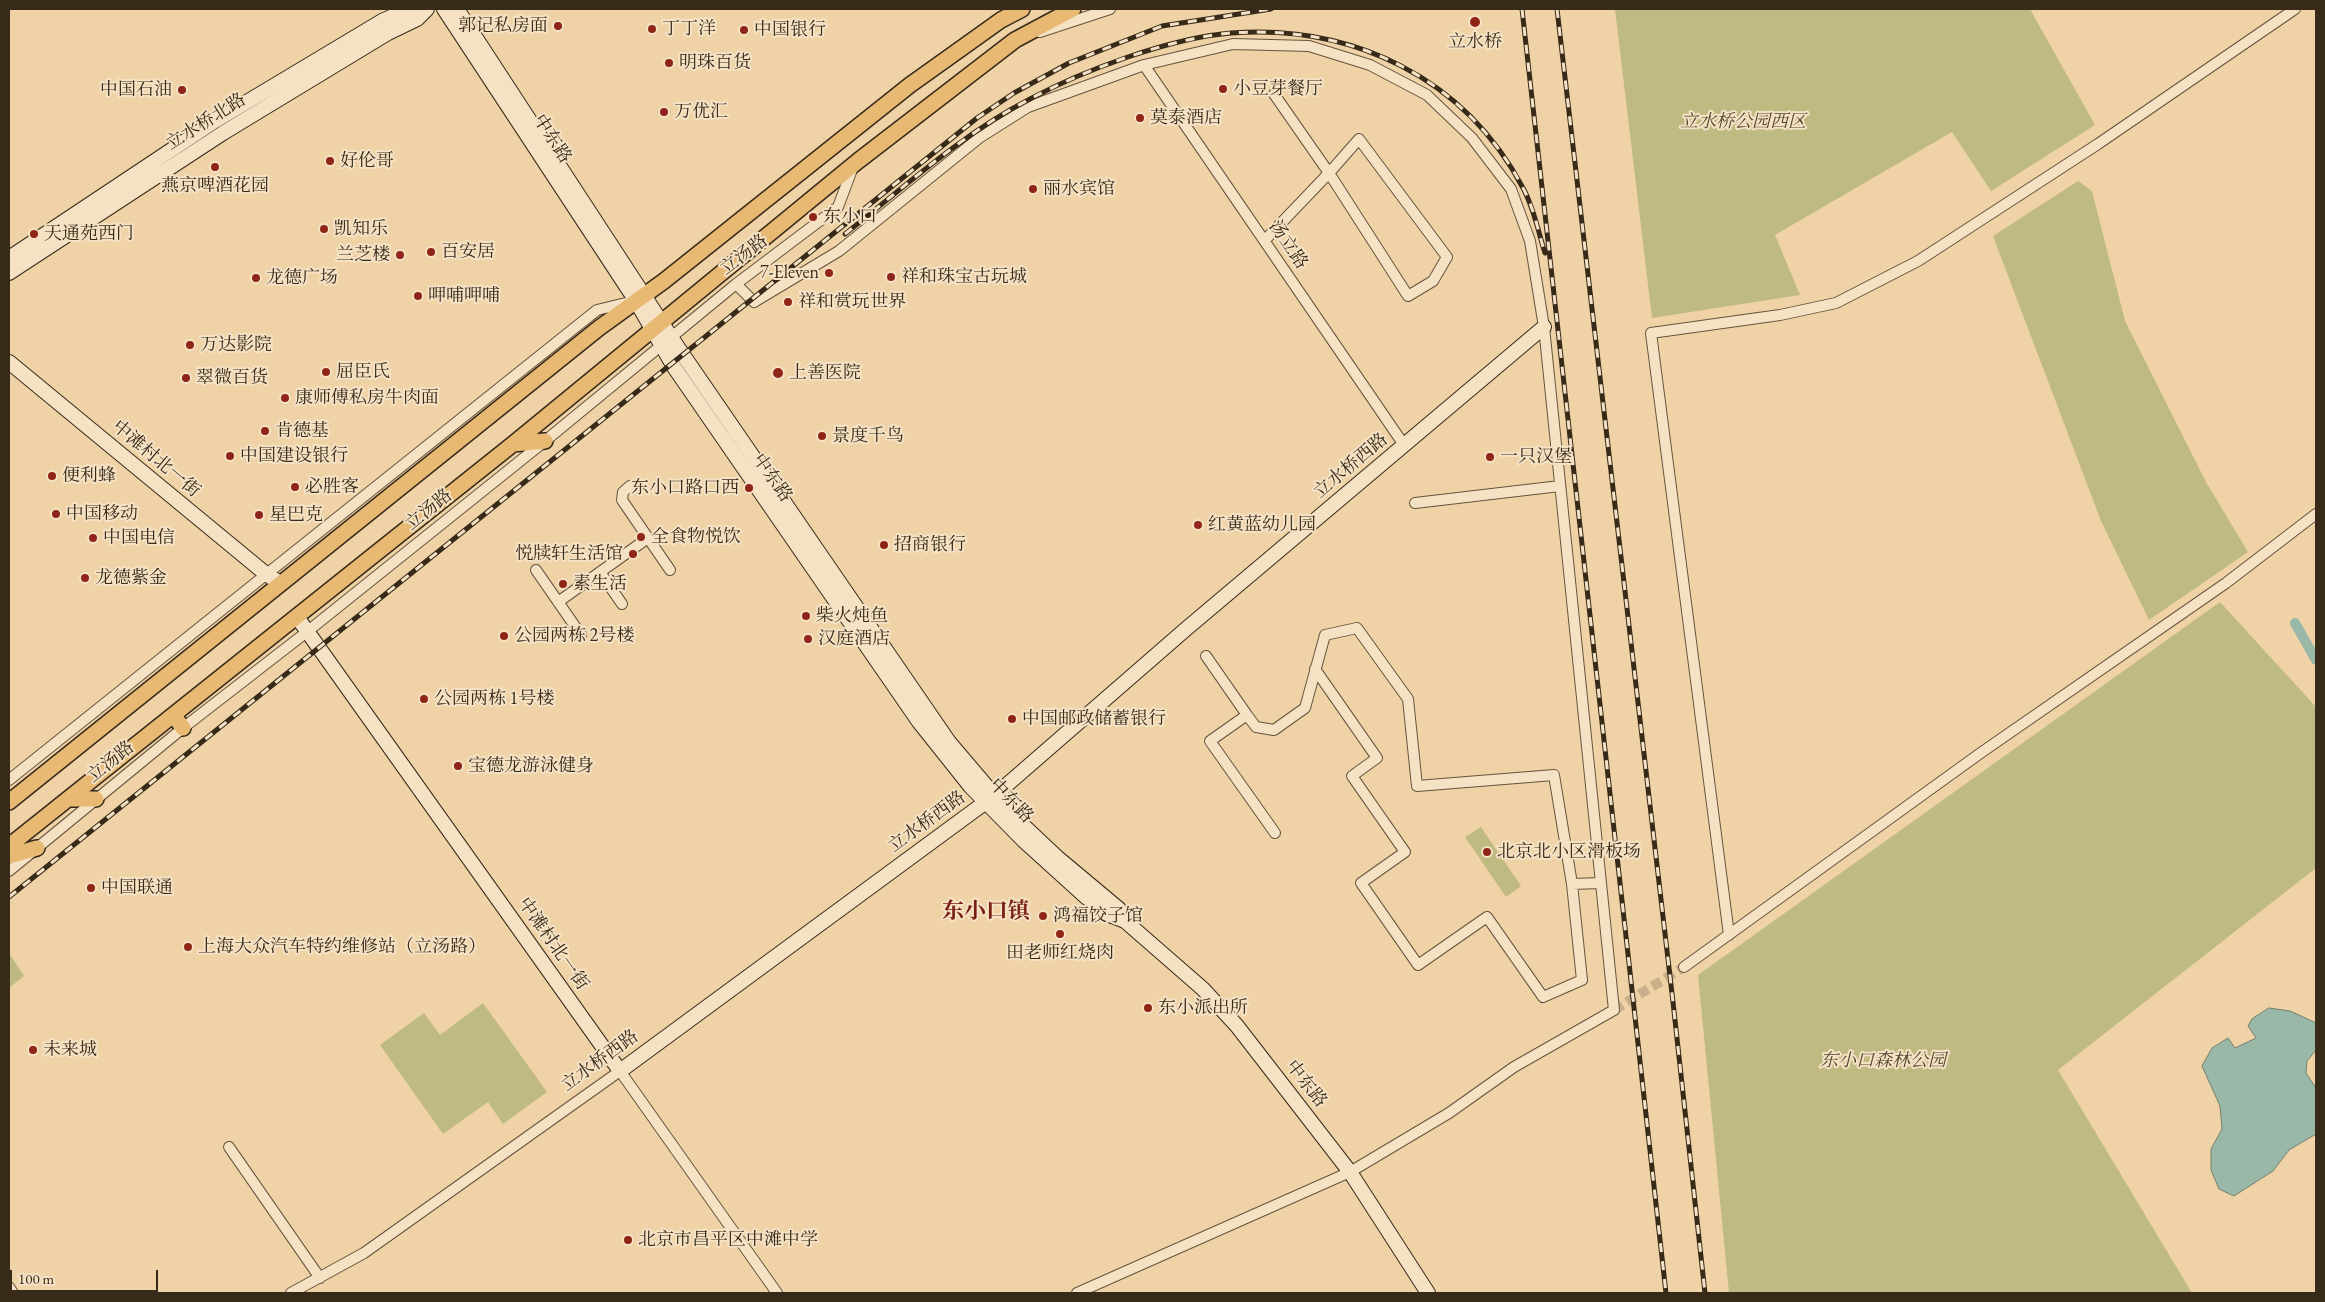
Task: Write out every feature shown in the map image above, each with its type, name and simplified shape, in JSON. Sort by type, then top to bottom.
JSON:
[{"type":"main road","name":"立汤路","points":[[9,802],[280,583],[910,85],[1001,20],[1022,9]]},
{"type":"main road","name":"立汤路","points":[[9,846],[513,444],[853,166],[1015,40],[1073,9]]},
{"type":"main road","points":[[513,444],[545,441]]},
{"type":"main road","points":[[174,716],[184,728]]},
{"type":"main road","points":[[68,799],[96,799]]},
{"type":"main road","points":[[9,856],[37,848]]},
{"type":"street","name":"立水桥北路","points":[[9,258],[216,121],[382,21],[409,9]]},
{"type":"street","name":"立水桥北路","points":[[9,273],[223,133],[388,33],[417,19],[427,9]]},
{"type":"street","name":"中东路","points":[[444,9],[640,298]]},
{"type":"street","name":"中东路","points":[[456,9],[666,342],[990,799],[1119,909],[1125,921],[1203,989],[1237,1026],[1350,1172],[1428,1293]]},
{"type":"street","name":"立汤路","points":[[1015,40],[1091,17],[1110,9]]},
{"type":"street","points":[[1729,934],[1651,333],[1780,315],[1836,303],[1844,299],[1918,261],[2098,144],[2294,9]]},
{"type":"street","points":[[736,284],[754,302],[839,251],[979,138],[1028,107],[1144,65],[1233,44],[1309,46],[1370,64],[1427,95],[1472,138],[1511,189],[1530,241],[1544,327],[1614,1010],[1514,1067],[1449,1114],[1350,1172],[1077,1293]]},
{"type":"street","name":"汤立路","points":[[1144,65],[1404,445]]},
{"type":"street","points":[[1265,240],[1329,173],[1359,138],[1447,257],[1433,281],[1408,296],[1329,173],[1274,94]]},
{"type":"street","name":"立汤路","points":[[9,871],[184,728],[545,441],[736,284],[838,207],[853,166]]},
{"type":"street","name":"立汤路","points":[[9,780],[597,310],[640,298]]},
{"type":"street","name":"立水桥西路","points":[[291,1293],[364,1254],[620,1071],[990,799],[1186,629],[1544,327]]},
{"type":"street","name":"中滩村北一街","points":[[9,362],[263,576]]},
{"type":"street","name":"中滩村北一街","points":[[9,371],[253,570],[280,583]]},
{"type":"street","points":[[630,486],[623,492],[622,500],[670,570]]},
{"type":"street","points":[[1414,503],[1560,486]]},
{"type":"street","points":[[1684,967],[1982,752],[2226,583],[2316,514]]},
{"type":"street","points":[[558,602],[648,538]]},
{"type":"street","points":[[536,570],[581,635]]},
{"type":"street","points":[[600,572],[622,604]]},
{"type":"street","points":[[263,576],[264,596]]},
{"type":"street","name":"中滩村北一街","points":[[297,618],[777,1293]]},
{"type":"street","points":[[1206,656],[1256,727],[1274,730],[1305,708],[1315,669],[1325,634],[1357,628],[1408,699],[1417,786],[1554,774],[1572,884],[1582,980],[1542,997],[1486,917],[1418,965],[1361,883],[1405,852],[1352,776],[1378,758],[1315,669]]},
{"type":"street","points":[[1247,715],[1210,741],[1275,833]]},
{"type":"street","points":[[1572,884],[1601,883]]},
{"type":"street","points":[[229,1147],[320,1278]]},
{"type":"street","points":[[9,1287],[13,1293]]},
{"type":"green space","name":"立水桥公园西区","points":[[1615,9],[2030,9],[2095,125],[1991,191],[1952,132],[1775,235],[1800,295],[1652,318]]},
{"type":"green space","points":[[2078,181],[2092,191],[2125,321],[2206,482],[2248,552],[2149,620],[2101,521],[1993,236]]},
{"type":"green space","name":"东小口森林公园","points":[[2220,602],[2316,707],[2316,868],[2058,1070],[2192,1293],[1729,1293],[1698,975]]},
{"type":"green space","name":"北京北小区滑板场","points":[[1481,827],[1521,886],[1506,897],[1465,837]]},
{"type":"green space","points":[[9,953],[24,976],[9,988]]},
{"type":"green space","points":[[483,1003],[547,1092],[503,1124],[488,1102],[443,1134],[380,1045],[424,1013],[440,1035]]},
{"type":"shaded area","points":[[2269,1008],[2290,1011],[2316,1023],[2316,1050],[2307,1061],[2306,1073],[2316,1088],[2316,1134],[2289,1150],[2273,1171],[2234,1196],[2219,1189],[2211,1170],[2211,1149],[2222,1129],[2220,1106],[2202,1066],[2212,1048],[2228,1038],[2235,1048],[2256,1038],[2248,1026],[2252,1019]]},
{"type":"waterway","points":[[2295,623],[2316,660]]},
{"type":"tunnel","points":[[1614,1010],[1684,967]]},
{"type":"railway","points":[[9,897],[977,118],[1014,93],[1069,63],[1162,26],[1271,9]]},
{"type":"railway","points":[[1522,9],[1666,1293]]},
{"type":"railway","points":[[1557,9],[1673,1002],[1705,1293]]},
{"type":"railway","points":[[845,234],[981,128],[1052,88],[1128,57],[1181,41],[1231,33],[1276,33],[1320,38],[1362,49],[1401,66],[1437,88],[1470,116],[1499,149],[1527,196],[1545,253]]},
{"type":"place","name":"立水桥","points":[[1475,22]]},
{"type":"place","name":"郭记私房面","points":[[558,26]]},
{"type":"place","name":"丁丁洋","points":[[652,29]]},
{"type":"place","name":"中国银行","points":[[744,30]]},
{"type":"place","name":"明珠百货","points":[[669,63]]},
{"type":"place","name":"小豆芽餐厅","points":[[1223,89]]},
{"type":"place","name":"中国石油","points":[[182,90]]},
{"type":"place","name":"万优汇","points":[[664,112]]},
{"type":"place","name":"莫泰酒店","points":[[1140,118]]},
{"type":"place","name":"好伦哥","points":[[330,161]]},
{"type":"place","name":"燕京啤酒花园","points":[[215,167]]},
{"type":"place","name":"丽水宾馆","points":[[1033,189]]},
{"type":"place","name":"东小口","points":[[813,217]]},
{"type":"place","name":"凯知乐","points":[[324,229]]},
{"type":"place","name":"天通苑西门","points":[[34,234]]},
{"type":"place","name":"百安居","points":[[431,252]]},
{"type":"place","name":"兰芝楼","points":[[400,255]]},
{"type":"place","name":"7-Eleven","points":[[829,273]]},
{"type":"place","name":"祥和珠宝古玩城","points":[[891,277]]},
{"type":"place","name":"龙德广场","points":[[256,278]]},
{"type":"place","name":"呷哺呷哺","points":[[418,296]]},
{"type":"place","name":"祥和赏玩世界","points":[[788,302]]},
{"type":"place","name":"万达影院","points":[[190,345]]},
{"type":"place","name":"屈臣氏","points":[[326,372]]},
{"type":"place","name":"上善医院","points":[[778,373]]},
{"type":"place","name":"翠微百货","points":[[186,378]]},
{"type":"place","name":"康师傅私房牛肉面","points":[[285,398]]},
{"type":"place","name":"肯德基","points":[[265,431]]},
{"type":"place","name":"景度千鸟","points":[[822,436]]},
{"type":"place","name":"中国建设银行","points":[[230,456]]},
{"type":"place","name":"一只汉堡","points":[[1490,457]]},
{"type":"place","name":"便利蜂","points":[[52,476]]},
{"type":"place","name":"必胜客","points":[[295,487]]},
{"type":"place","name":"东小口路口西","points":[[749,488]]},
{"type":"place","name":"中国移动","points":[[56,514]]},
{"type":"place","name":"星巴克","points":[[259,515]]},
{"type":"place","name":"红黄蓝幼儿园","points":[[1198,525]]},
{"type":"place","name":"全食物悦饮","points":[[641,537]]},
{"type":"place","name":"中国电信","points":[[93,538]]},
{"type":"place","name":"招商银行","points":[[884,545]]},
{"type":"place","name":"悦牍轩生活馆","points":[[633,554]]},
{"type":"place","name":"龙德紫金","points":[[85,578]]},
{"type":"place","name":"素生活","points":[[563,584]]},
{"type":"place","name":"柴火炖鱼","points":[[806,616]]},
{"type":"place","name":"公园两栋 2号楼","points":[[504,636]]},
{"type":"place","name":"汉庭酒店","points":[[808,639]]},
{"type":"place","name":"公园两栋 1号楼","points":[[424,699]]},
{"type":"place","name":"中国邮政储蓄银行","points":[[1012,719]]},
{"type":"place","name":"宝德龙游泳健身","points":[[458,766]]},
{"type":"place","name":"北京北小区滑板场","points":[[1487,852]]},
{"type":"place","name":"中国联通","points":[[91,888]]},
{"type":"place","name":"鸿福饺子馆","points":[[1043,916]]},
{"type":"place","name":"田老师红烧肉","points":[[1060,934]]},
{"type":"place","name":"上海大众汽车特约维修站（立汤路）","points":[[188,947]]},
{"type":"place","name":"东小派出所","points":[[1148,1008]]},
{"type":"place","name":"未来城","points":[[33,1050]]},
{"type":"place","name":"北京市昌平区中滩中学","points":[[628,1240]]},
{"type":"district","name":"东小口镇","points":[[986,912]]}]
